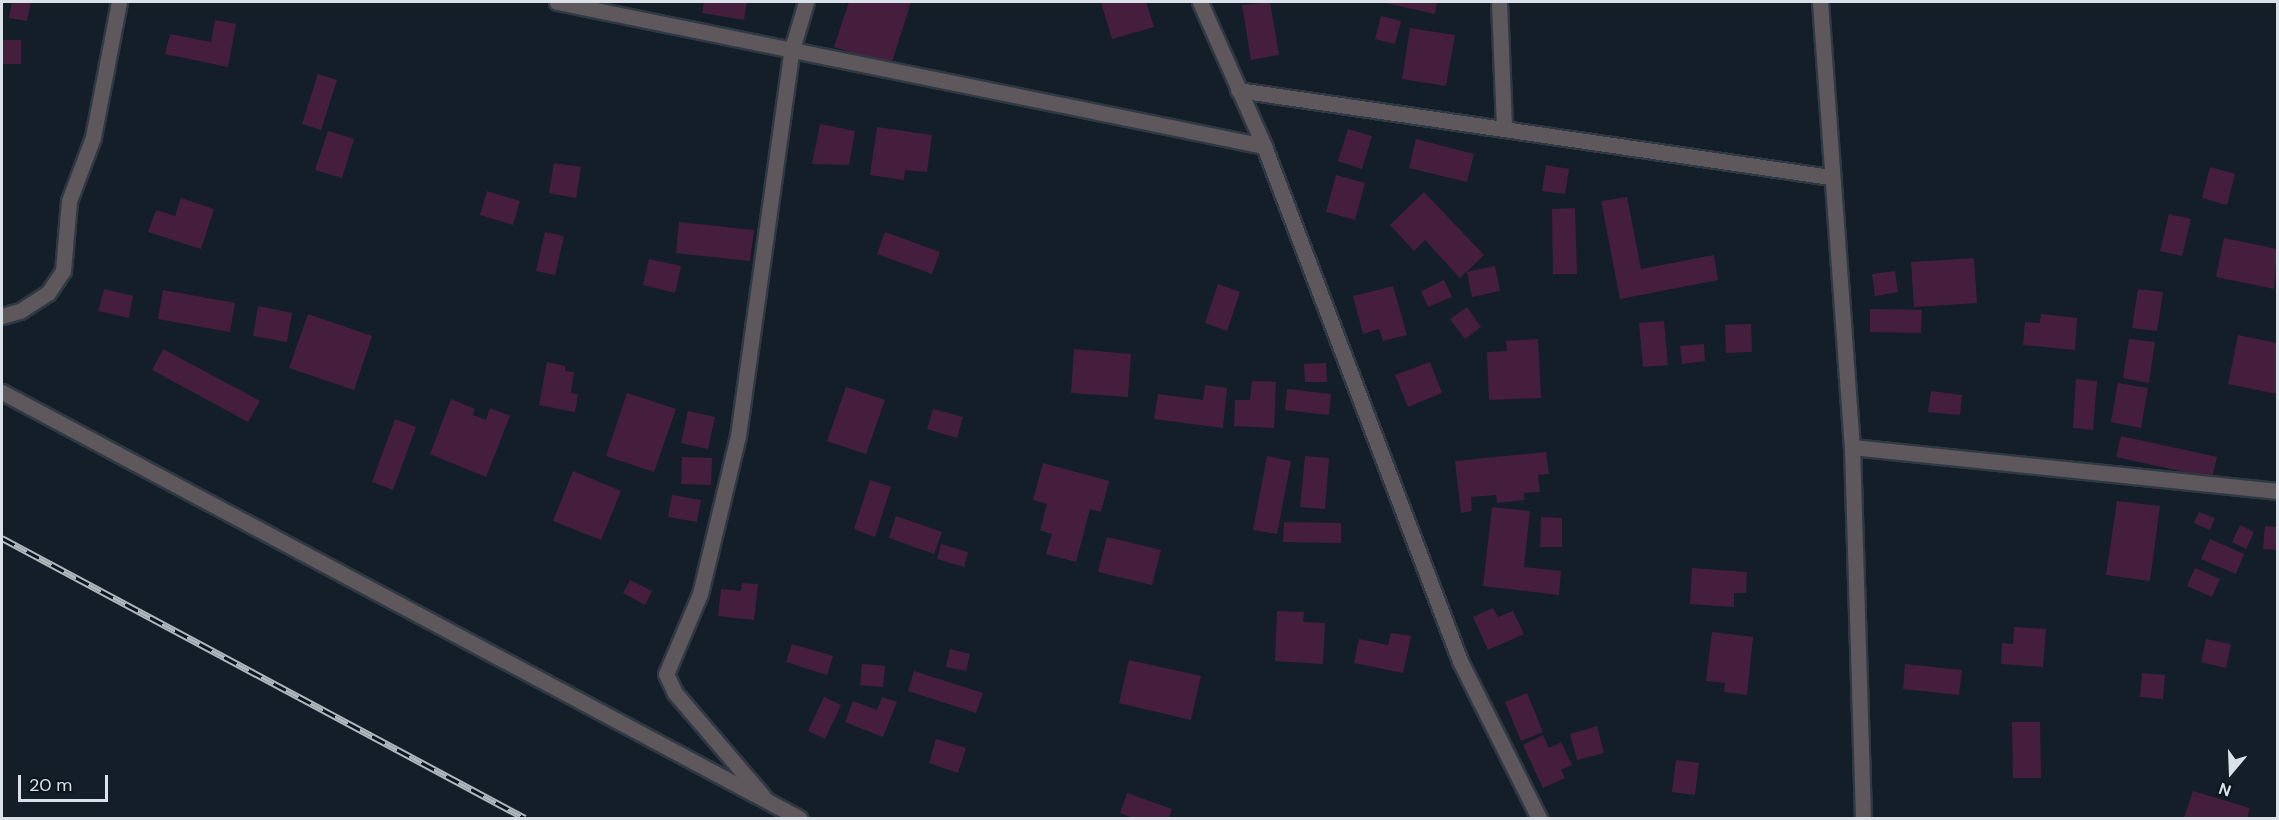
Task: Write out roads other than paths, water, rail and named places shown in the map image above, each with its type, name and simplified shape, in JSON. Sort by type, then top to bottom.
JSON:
[{"type":"street","points":[[2,316],[20,311],[48,293],[63,271],[69,201],[93,137],[119,2]]},
{"type":"street","points":[[557,2],[1264,146]]},
{"type":"street","points":[[769,802],[675,693],[666,674],[700,594],[738,436],[792,49],[806,2]]},
{"type":"street","points":[[1200,2],[1264,146],[1460,662],[1539,819]]},
{"type":"street","points":[[1499,2],[1504,129]]},
{"type":"street","points":[[1820,2],[1830,177],[1852,447],[1863,819]]},
{"type":"street","points":[[1238,90],[1830,177]]},
{"type":"street","points":[[2,392],[799,819]]},
{"type":"street","points":[[1852,447],[2277,491]]},
{"type":"railway","points":[[2,538],[525,818]]}]
